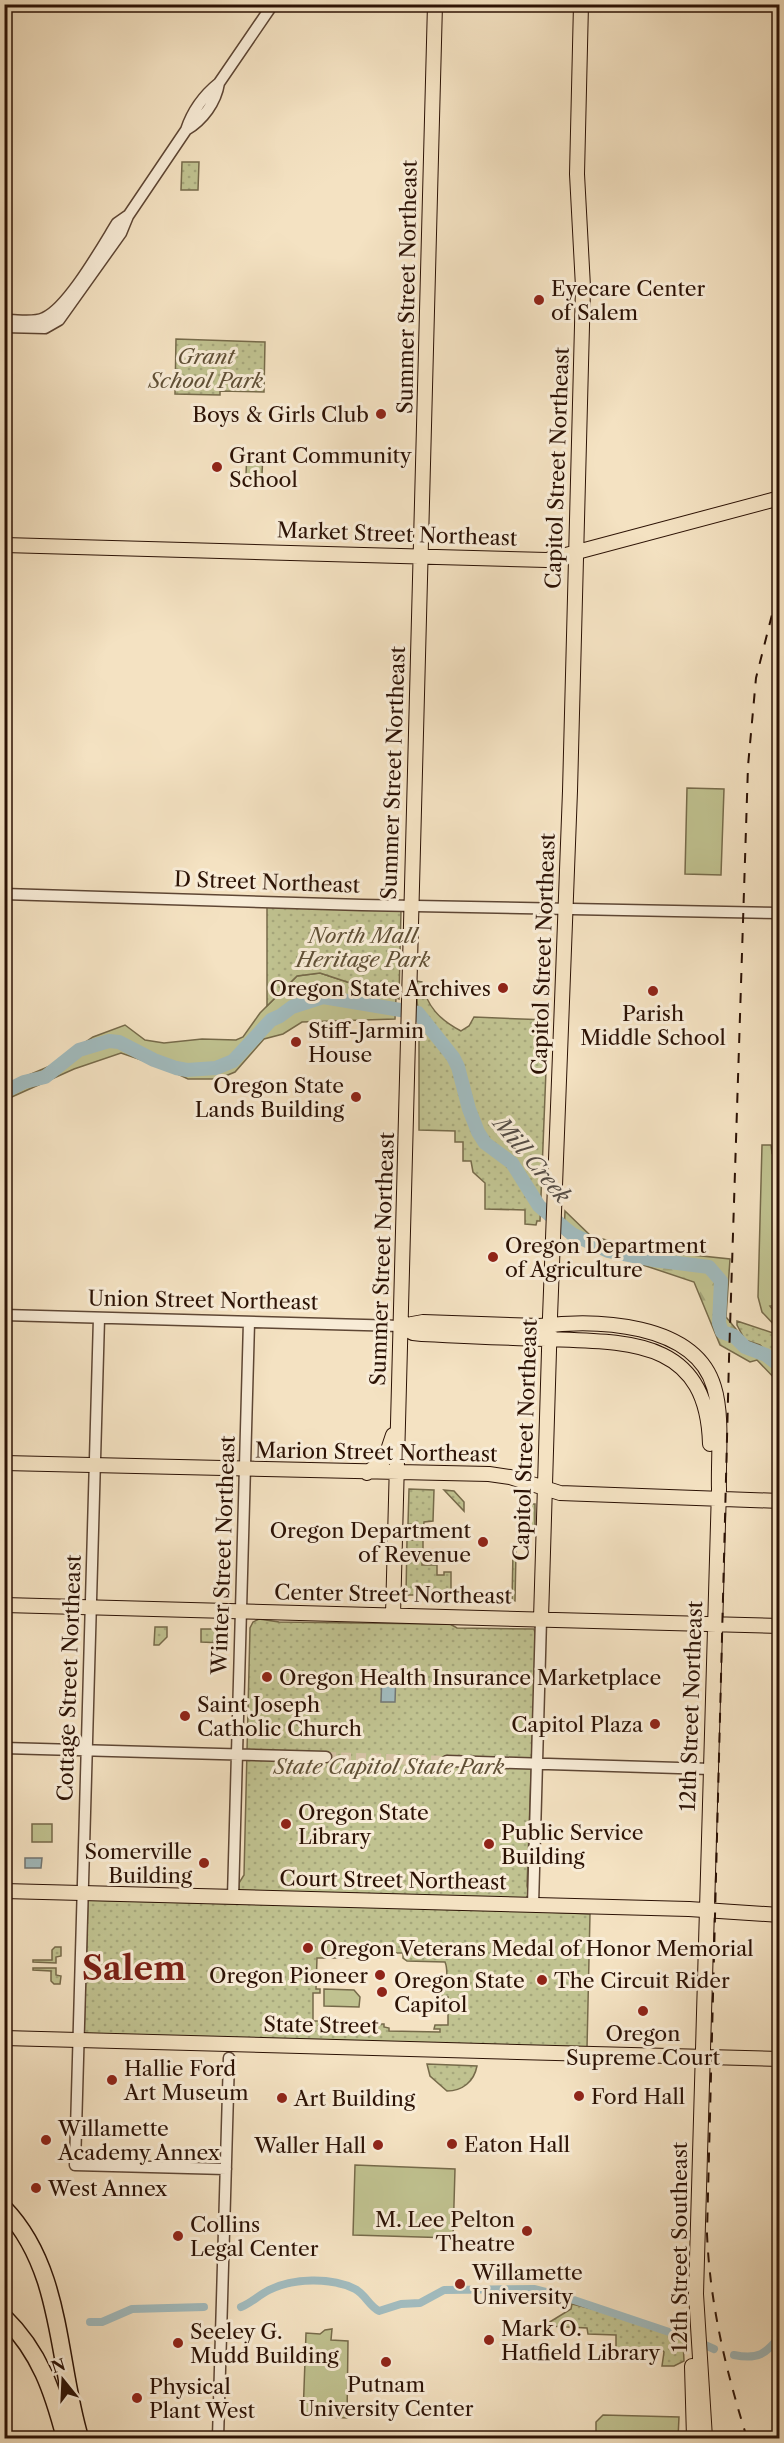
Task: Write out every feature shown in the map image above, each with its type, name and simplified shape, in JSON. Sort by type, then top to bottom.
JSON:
[{"type":"highway","points":[[4,2208],[25,2235],[51,2295],[72,2409],[80,2439]]},
{"type":"highway","points":[[4,2318],[19,2332],[42,2367],[52,2391],[65,2439]]},
{"type":"main road","name":"Summer Street Northeast","points":[[393,1615],[435,4]]},
{"type":"main road","name":"Capitol Street Northeast","points":[[541,1619],[584,272],[577,174],[581,4]]},
{"type":"main road","name":"Market Street Northeast","points":[[4,545],[547,560],[780,498]]},
{"type":"main road","name":"Union Street Northeast","points":[[401,1326],[423,1322],[512,1325],[641,1346],[670,1359],[688,1374]]},
{"type":"main road","points":[[474,1336],[478,1329],[501,1329],[512,1325]]},
{"type":"main road","name":"Union Street Northeast","points":[[401,1326],[413,1333],[474,1336],[622,1326],[647,1330],[682,1346],[700,1362]]},
{"type":"main road","name":"12th Street Northeast","points":[[698,2056],[716,1396],[712,1381],[700,1362]]},
{"type":"main road","name":"12th Street Northeast","points":[[688,1374],[698,1390],[708,1419],[714,1498]]},
{"type":"main road","points":[[367,1473],[386,1457],[398,1418]]},
{"type":"main road","name":"Marion Street Northeast","points":[[4,1464],[500,1475],[560,1492],[780,1501]]},
{"type":"main road","name":"Center Street Northeast","points":[[4,1605],[780,1626]]},
{"type":"main road","name":"Court Street Northeast","points":[[4,1891],[702,1910],[780,1915]]},
{"type":"main road","name":"State Street","points":[[4,2038],[780,2059]]},
{"type":"main road","name":"12th Street Southeast","points":[[694,2439],[688,2280],[698,2056]]},
{"type":"main road","name":"12th Street Southeast","points":[[698,2056],[696,2294],[705,2439]]},
{"type":"street","points":[[4,327],[52,326],[66,312],[121,233],[128,216],[186,130],[197,123],[216,98],[219,83],[273,4]]},
{"type":"street","points":[[4,320],[38,320],[45,318],[60,306],[117,224],[128,216]]},
{"type":"street","name":"D Street Northeast","points":[[4,894],[780,913]]},
{"type":"street","name":"Union Street Northeast","points":[[4,1316],[401,1326]]},
{"type":"street","name":"Cottage Street Northeast","points":[[99,1318],[75,2165],[226,2169]]},
{"type":"street","name":"Winter Street Northeast","points":[[233,1897],[249,1322]]},
{"type":"street","name":"Capitol Street Northeast","points":[[534,1905],[541,1619]]},
{"type":"street","points":[[4,1748],[326,1757]]},
{"type":"street","points":[[447,1761],[706,1768]]},
{"type":"street","points":[[219,2439],[229,2058]]},
{"type":"green space","points":[[182,162],[199,162],[198,190],[181,190]]},
{"type":"green space","name":"Grant School Park","points":[[176,339],[265,342],[264,392],[220,391],[220,395],[175,394]]},
{"type":"green space","points":[[247,452],[263,452],[262,475],[246,475]]},
{"type":"green space","points":[[687,788],[724,789],[721,875],[685,874]]},
{"type":"green space","name":"North Mall Heritage Park","points":[[267,907],[401,910],[399,999],[320,973],[297,976],[267,1006]]},
{"type":"green space","points":[[320,973],[396,998],[395,1019],[302,1022],[283,1034],[264,1039],[235,1072],[218,1079],[188,1079],[165,1068],[121,1053],[74,1069],[5,1100],[5,1085],[50,1066],[93,1037],[125,1025],[145,1040],[164,1043],[202,1039],[236,1040],[243,1037],[260,1013],[297,976]]},
{"type":"green space","points":[[416,981],[422,982],[427,998],[440,1017],[461,1031],[469,1026],[474,1017],[548,1020],[540,1221],[537,1221],[536,1225],[525,1224],[525,1210],[485,1209],[485,1183],[473,1172],[471,1161],[463,1161],[463,1142],[455,1142],[455,1131],[419,1130],[419,1033]]},
{"type":"green space","points":[[762,1145],[771,1145],[772,1153],[779,1146],[779,1305],[770,1306],[778,1317],[779,1310],[779,1330],[762,1312],[758,1297]]},
{"type":"green space","points":[[565,1211],[591,1236],[645,1250],[730,1259],[726,1317],[745,1340],[760,1345],[779,1363],[779,1383],[757,1360],[750,1362],[720,1345],[694,1282],[595,1249],[564,1235]]},
{"type":"green space","points":[[737,1321],[779,1335],[779,1363],[760,1345],[745,1340]]},
{"type":"green space","points":[[409,1489],[434,1490],[433,1521],[424,1522],[423,1532],[421,1532],[421,1525],[408,1524]]},
{"type":"green space","points":[[444,1490],[454,1491],[464,1502],[464,1511]]},
{"type":"green space","points":[[529,1504],[535,1504],[535,1526],[529,1535]]},
{"type":"green space","points":[[407,1540],[423,1540],[423,1550],[416,1550],[417,1555],[422,1555],[422,1565],[437,1565],[437,1575],[451,1572],[451,1591],[446,1592],[446,1596],[437,1596],[436,1592],[418,1592],[417,1589],[416,1595],[406,1595]]},
{"type":"green space","points":[[513,1552],[516,1552],[515,1601],[512,1601]]},
{"type":"green space","name":"State Capitol State Park","points":[[259,1619],[279,1622],[450,1624],[457,1628],[534,1629],[536,1636],[527,1886],[529,1894],[526,1898],[526,1911],[590,1914],[587,2048],[84,2034],[88,1900],[239,1904],[239,1883],[244,1875],[250,1628],[253,1622]],"holes":[[[359,1952],[369,1952],[372,1957],[391,1958],[392,1953],[403,1953],[403,1958],[407,1961],[445,1962],[446,1985],[444,1992],[439,1992],[439,1996],[448,1997],[448,2025],[435,2025],[434,2029],[440,2029],[440,2032],[389,2031],[384,2024],[374,2024],[374,2027],[370,2027],[369,2030],[318,2029],[318,2026],[323,2026],[323,2021],[313,2021],[313,1993],[320,1993],[320,1989],[316,1989],[317,1958],[354,1958],[358,1957]]]},
{"type":"green space","points":[[155,1627],[167,1627],[167,1637],[159,1645],[154,1645]]},
{"type":"green space","points":[[201,1629],[223,1629],[223,1643],[201,1642]]},
{"type":"green space","points":[[32,1824],[52,1824],[52,1842],[32,1842]]},
{"type":"green space","points":[[55,1947],[61,1947],[61,1956],[56,1957],[56,1963],[33,1962],[33,1960],[52,1960],[52,1950]]},
{"type":"green space","points":[[33,1968],[56,1968],[56,1975],[61,1976],[60,1984],[54,1984],[51,1981],[51,1971],[33,1970]]},
{"type":"green space","points":[[324,1989],[354,1990],[360,1997],[359,2007],[324,2006]]},
{"type":"green space","points":[[427,2064],[477,2066],[470,2081],[458,2089],[447,2091],[430,2076]]},
{"type":"green space","points":[[355,2165],[455,2169],[453,2238],[353,2235]]},
{"type":"green space","points":[[572,2304],[605,2312],[676,2337],[683,2341],[684,2361],[674,2366],[662,2366],[664,2352],[661,2349],[616,2348],[616,2335],[588,2334],[587,2328],[548,2326],[548,2323],[571,2309]]},
{"type":"green space","points":[[332,2329],[331,2340],[348,2341],[347,2418],[303,2416],[306,2333],[320,2334]]},
{"type":"green space","points":[[603,2415],[679,2417],[678,2438],[596,2438],[596,2422]]},
{"type":"water","points":[[382,1672],[396,1673],[395,1702],[381,1702]]},
{"type":"water","points":[[25,1858],[42,1858],[41,1868],[25,1868]]},
{"type":"water","points":[[164,1962],[185,1963],[185,1976],[163,1976]]},
{"type":"waterway","name":"Mill Creek","points":[[4,1092],[24,1082],[45,1077],[79,1050],[109,1041],[119,1042],[154,1060],[176,1068],[187,1070],[216,1068],[233,1061],[271,1020],[292,1007],[323,997],[418,1013],[453,1057],[478,1132],[485,1143],[512,1163],[539,1206],[572,1234],[608,1251],[653,1260],[709,1267],[721,1281],[719,1323],[722,1332],[734,1336],[745,1347],[766,1355],[780,1366]]},
{"type":"waterway","points":[[241,2307],[279,2286],[312,2280],[335,2282],[355,2289],[379,2311],[401,2304],[420,2303],[444,2290],[534,2289],[562,2296],[684,2337]]},
{"type":"waterway","points":[[90,2322],[102,2322],[132,2309],[204,2307]]},
{"type":"waterway","points":[[734,2355],[749,2357],[761,2354],[780,2336]]},
{"type":"waterway","points":[[705,2345],[714,2349]]},
{"type":"tunnel","points":[[326,1757],[447,1761]]},
{"type":"railway","points":[[747,2438],[720,2338],[707,2234],[729,1359],[748,766],[756,678],[780,583]]},
{"type":"place","name":"Eyecare Center of Salem","points":[[539,300]]},
{"type":"place","name":"Boys & Girls Club","points":[[381,414]]},
{"type":"place","name":"Grant Community School","points":[[217,467]]},
{"type":"place","name":"Oregon State Archives","points":[[503,988]]},
{"type":"place","name":"Parish Middle School","points":[[653,991]]},
{"type":"place","name":"Stiff-Jarmin House","points":[[296,1042]]},
{"type":"place","name":"Oregon State Lands Building","points":[[356,1097]]},
{"type":"place","name":"Oregon Department of Agriculture","points":[[493,1257]]},
{"type":"place","name":"Oregon Department of Revenue","points":[[483,1542]]},
{"type":"place","name":"Oregon Health Insurance Marketplace","points":[[267,1677]]},
{"type":"place","name":"Saint Joseph Catholic Church","points":[[185,1716]]},
{"type":"place","name":"Capitol Plaza","points":[[655,1724]]},
{"type":"place","name":"Oregon State Library","points":[[286,1824]]},
{"type":"place","name":"Public Service Building","points":[[489,1844]]},
{"type":"place","name":"Somerville Building","points":[[204,1863]]},
{"type":"place","name":"Oregon Veterans Medal of Honor Memorial","points":[[308,1948]]},
{"type":"place","name":"Oregon Pioneer","points":[[380,1975]]},
{"type":"place","name":"The Circuit Rider","points":[[542,1980]]},
{"type":"place","name":"Oregon State Capitol","points":[[382,1992]]},
{"type":"place","name":"Oregon Supreme Court","points":[[643,2011]]},
{"type":"place","name":"Hallie Ford Art Museum","points":[[112,2080]]},
{"type":"place","name":"Ford Hall","points":[[579,2096]]},
{"type":"place","name":"Art Building","points":[[282,2098]]},
{"type":"place","name":"Willamette Academy Annex","points":[[46,2140]]},
{"type":"place","name":"Eaton Hall","points":[[452,2144]]},
{"type":"place","name":"Waller Hall","points":[[378,2145]]},
{"type":"place","name":"West Annex","points":[[36,2188]]},
{"type":"place","name":"M. Lee Pelton Theatre","points":[[527,2231]]},
{"type":"place","name":"Collins Legal Center","points":[[178,2236]]},
{"type":"place","name":"Willamette University","points":[[460,2284]]},
{"type":"place","name":"Mark O. Hatfield Library","points":[[489,2340]]},
{"type":"place","name":"Seeley G. Mudd Building","points":[[178,2343]]},
{"type":"place","name":"Putnam University Center","points":[[386,2362]]},
{"type":"place","name":"Physical Plant West","points":[[137,2398]]},
{"type":"district","name":"Salem","points":[[134,1968]]}]
